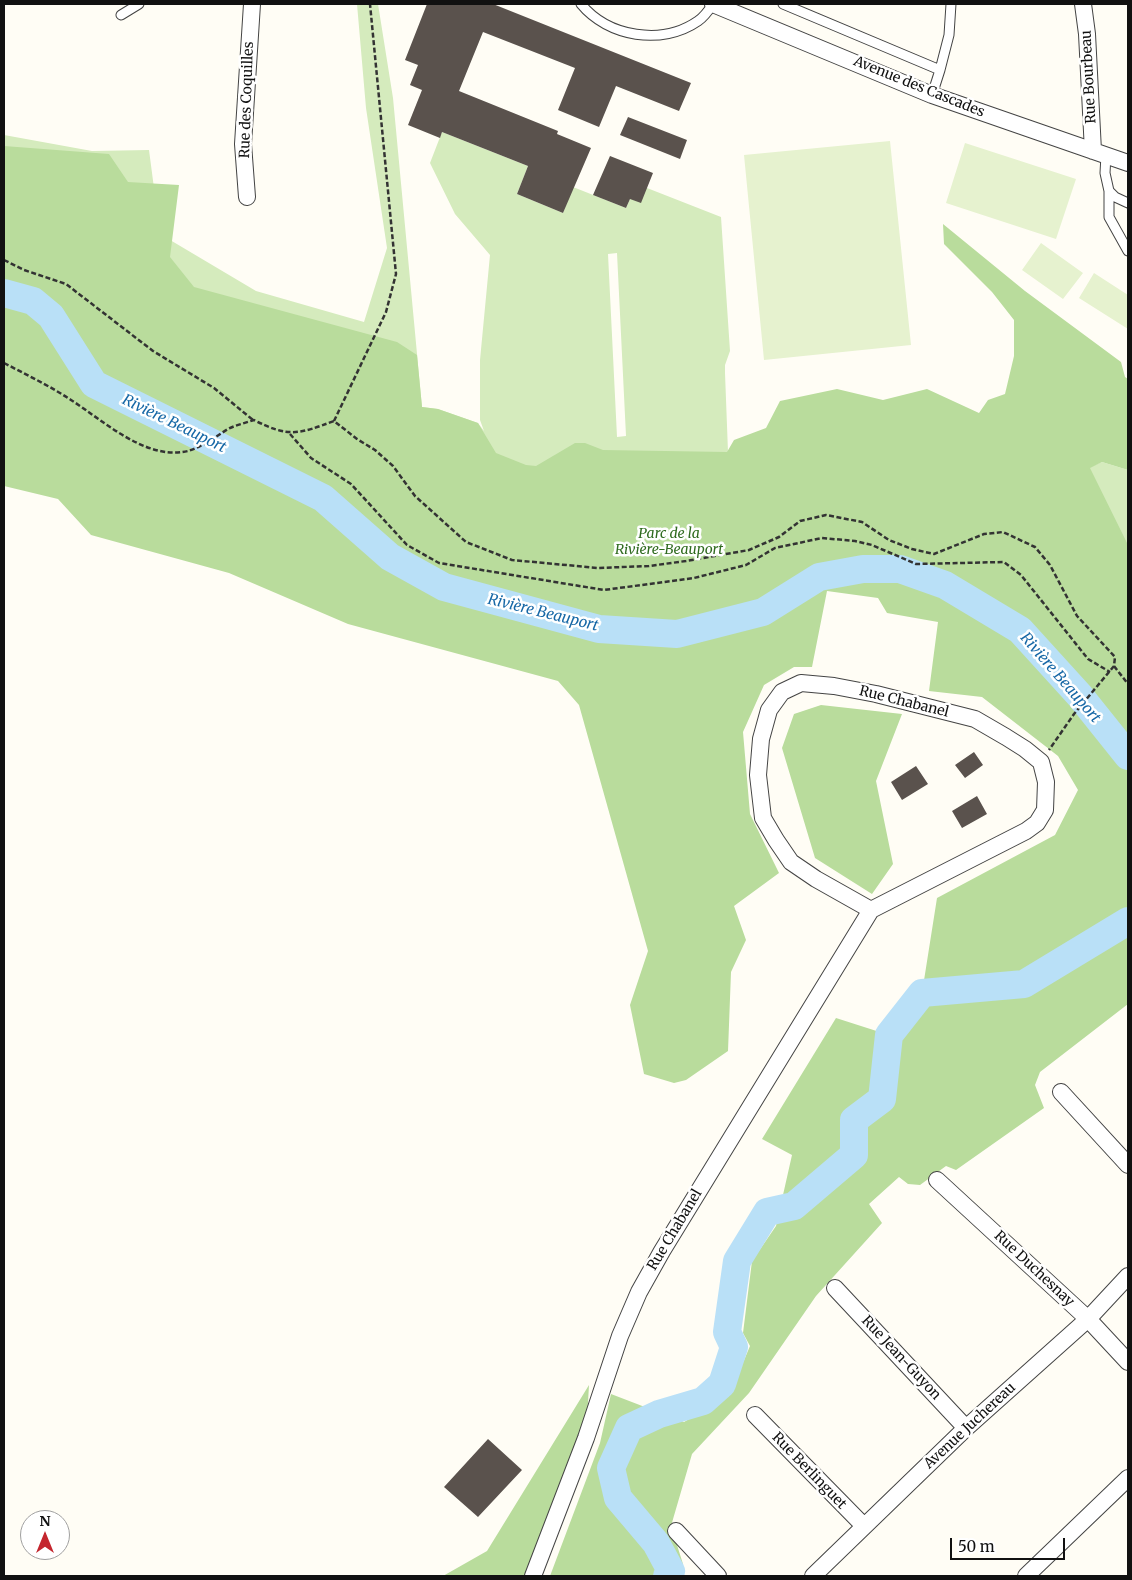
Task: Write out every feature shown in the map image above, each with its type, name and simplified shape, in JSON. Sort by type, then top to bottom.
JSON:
[{"type":"street","name":"Rue des Coquilles","points":[[247,197],[243,144],[252,4]]},
{"type":"street","name":"Avenue des Cascades","points":[[713,4],[744,10],[932,95],[1128,163]]},
{"type":"street","name":"Rue Bourbeau","points":[[1083,4],[1100,153]]},
{"type":"street","name":"Rue Chabanel","points":[[533,1576],[586,1438],[620,1336],[640,1292],[662,1251],[871,910],[816,879],[792,862],[776,840],[764,818],[758,775],[761,739],[769,710],[782,692],[801,683],[834,686],[876,694],[975,719],[1025,748],[1040,762]]},
{"type":"street","points":[[871,910],[1026,831],[1037,823],[1045,810],[1046,796],[1046,782],[1040,762]]},
{"type":"street","points":[[1061,1092],[1128,1165]]},
{"type":"street","name":"Rue Duchesnay","points":[[937,1180],[1088,1319],[1128,1362]]},
{"type":"street","name":"Avenue Juchereau","points":[[813,1576],[966,1428],[1088,1319],[1128,1276]]},
{"type":"street","name":"Rue Jean-Guyon","points":[[836,1288],[966,1428]]},
{"type":"street","name":"Rue Berlinguet","points":[[754,1415],[864,1526]]},
{"type":"street","points":[[1026,1576],[1128,1478]]},
{"type":"street","points":[[676,1531],[718,1576]]},
{"type":"lane","points":[[121,15],[139,4]]},
{"type":"lane","points":[[581,4],[597,19],[614,29],[654,36],[678,32],[699,21],[713,4]]},
{"type":"lane","points":[[783,4],[940,70]]},
{"type":"lane","points":[[932,95],[949,35],[951,4]]},
{"type":"lane","points":[[1100,153],[1109,191],[1109,218],[1128,250]]},
{"type":"lane","points":[[1109,191],[1116,197],[1128,202]]},
{"type":"path","points":[[4,260],[24,270],[66,284],[152,351],[214,388],[254,420],[269,428],[290,434],[334,421],[386,312],[396,274],[370,4]]},
{"type":"path","points":[[4,364],[70,399],[126,437],[154,450],[188,451],[229,429],[254,420]]},
{"type":"path","points":[[334,421],[356,439],[375,450],[393,466],[415,496],[466,542],[512,560],[598,568],[650,566],[686,561],[749,550],[779,537],[800,521],[826,515],[862,522],[889,540],[912,549],[934,554],[984,534],[1003,532],[1035,547],[1050,565],[1077,616],[1115,657],[1114,666],[1110,672],[1074,714],[1040,762]]},
{"type":"path","points":[[290,434],[311,458],[352,484],[407,545],[439,563],[604,590],[694,578],[746,566],[775,548],[822,538],[855,541],[872,545],[916,564],[1004,562],[1021,575],[1088,659],[1110,672]]},
{"type":"path","points":[[1114,666],[1128,684]]},
{"type":"green space","name":"Parc de la Rivière-Beauport","points":[[357,4],[378,4],[393,98],[422,407],[438,409],[478,423],[484,431],[480,420],[480,360],[490,255],[455,214],[430,163],[442,132],[528,166],[517,194],[563,213],[573,187],[626,208],[630,199],[647,188],[721,217],[730,351],[725,365],[728,452],[1090,467],[1102,462],[1128,470],[1128,756],[1020,630],[819,577],[4,293],[4,135],[92,151],[149,150],[160,234],[256,291],[364,322],[387,248],[366,108]],"holes":[[[617,253],[626,436],[617,437],[608,254]]]},
{"type":"green space","points":[[890,141],[911,345],[764,360],[744,155]]},
{"type":"green space","points":[[965,143],[1076,179],[1056,239],[946,203]]},
{"type":"green space","points":[[4,146],[109,154],[128,182],[179,185],[170,257],[194,287],[397,342],[417,355],[422,407],[438,409],[478,423],[496,453],[526,465],[536,466],[575,443],[585,443],[603,450],[727,452],[734,440],[766,428],[780,401],[837,389],[883,400],[927,389],[979,413],[988,400],[1005,394],[1014,356],[1014,320],[992,292],[944,244],[943,224],[1025,291],[1121,362],[1125,377],[1128,379],[1128,470],[1102,462],[1090,468],[1128,545],[1128,1004],[1040,1072],[1035,1085],[1044,1108],[956,1170],[946,1166],[920,1185],[908,1184],[899,1177],[869,1204],[882,1223],[816,1296],[749,1393],[692,1454],[671,1526],[683,1564],[673,1576],[550,1576],[600,1443],[611,1394],[684,1422],[729,1396],[750,1346],[743,1333],[752,1261],[776,1226],[792,1155],[762,1139],[836,1018],[889,1035],[922,993],[937,898],[1055,835],[1078,790],[1058,756],[982,697],[929,691],[938,622],[887,613],[878,598],[827,591],[812,667],[794,667],[764,685],[743,732],[750,814],[779,873],[734,906],[746,940],[731,972],[728,1051],[686,1080],[674,1083],[644,1074],[630,1005],[648,951],[579,705],[558,681],[348,624],[229,573],[91,535],[58,499],[4,486]]},
{"type":"green space","points":[[1041,243],[1083,273],[1063,299],[1022,270]]},
{"type":"green space","points":[[1094,273],[1128,295],[1128,329],[1079,298]]},
{"type":"green space","points":[[821,705],[902,714],[876,781],[893,864],[872,894],[815,858],[782,748],[794,714]]},
{"type":"green space","points":[[589,1385],[586,1438],[533,1576],[443,1576],[487,1551]]},
{"type":"building","points":[[427,4],[493,4],[691,83],[679,111],[616,86],[599,127],[558,110],[575,68],[483,32],[459,91],[558,131],[557,134],[591,148],[563,213],[517,194],[528,166],[442,132],[440,138],[408,125],[422,90],[410,85],[418,65],[405,60]]},
{"type":"building","points":[[628,117],[687,140],[680,159],[620,135]]},
{"type":"building","points":[[610,156],[653,173],[641,203],[630,199],[626,208],[593,195]]},
{"type":"building","points":[[974,752],[983,765],[965,778],[955,765]]},
{"type":"building","points":[[916,766],[928,784],[902,800],[891,782]]},
{"type":"building","points":[[977,796],[987,814],[962,828],[952,811]]},
{"type":"building","points":[[488,1439],[522,1470],[478,1517],[444,1487]]},
{"type":"waterway","name":"Rivière Beauport","points":[[4,293],[33,301],[51,316],[94,384],[323,498],[390,557],[444,587],[599,629],[677,634],[763,612],[819,577],[863,569],[900,569],[945,585],[1020,630],[1080,696],[1128,756]]},
{"type":"waterway","name":"Rivière Beauport","points":[[667,1576],[671,1571],[656,1543],[618,1498],[611,1468],[629,1428],[659,1414],[703,1401],[722,1384],[734,1347],[727,1332],[737,1261],[767,1212],[794,1206],[854,1155],[854,1120],[882,1099],[889,1035],[922,993],[1024,984],[1128,921]]}]
